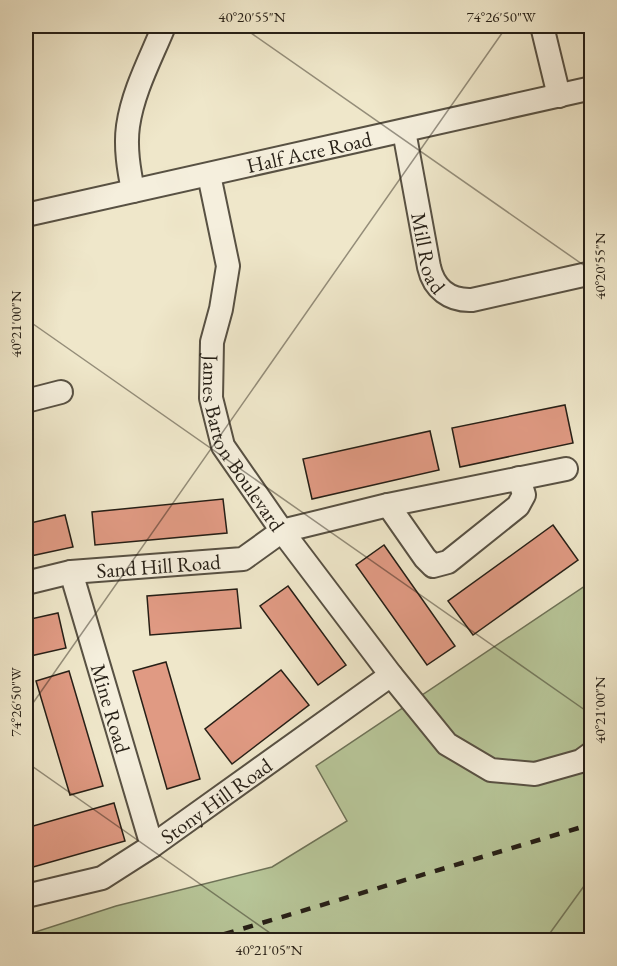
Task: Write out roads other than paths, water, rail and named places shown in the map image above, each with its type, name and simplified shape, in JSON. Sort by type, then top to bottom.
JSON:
[{"type":"street","points":[[133,191],[128,162],[128,127],[136,93],[164,26]]},
{"type":"street","points":[[542,26],[559,96]]},
{"type":"street","name":"Half Acre Road","points":[[26,215],[591,88]]},
{"type":"street","name":"Mill Road","points":[[404,131],[429,267],[436,284],[445,293],[462,300],[472,300],[591,273]]},
{"type":"street","name":"James Barton Boulevard","points":[[209,175],[228,267],[221,309],[212,342],[211,398],[223,446],[282,531],[391,675],[447,744],[491,770],[535,774],[581,761],[591,753]]},
{"type":"street","points":[[26,401],[62,392]]},
{"type":"street","points":[[282,531],[388,505],[566,469]]},
{"type":"street","points":[[388,505],[433,566],[448,562],[518,507],[524,495],[519,478]]},
{"type":"street","name":"Sand Hill Road","points":[[26,583],[71,572],[243,559],[282,531]]},
{"type":"street","name":"Mine Road","points":[[71,572],[152,846]]},
{"type":"street","name":"Stony Hill Road","points":[[26,896],[102,878],[152,846],[391,675]]},
{"type":"railway","points":[[205,940],[592,824]]}]
